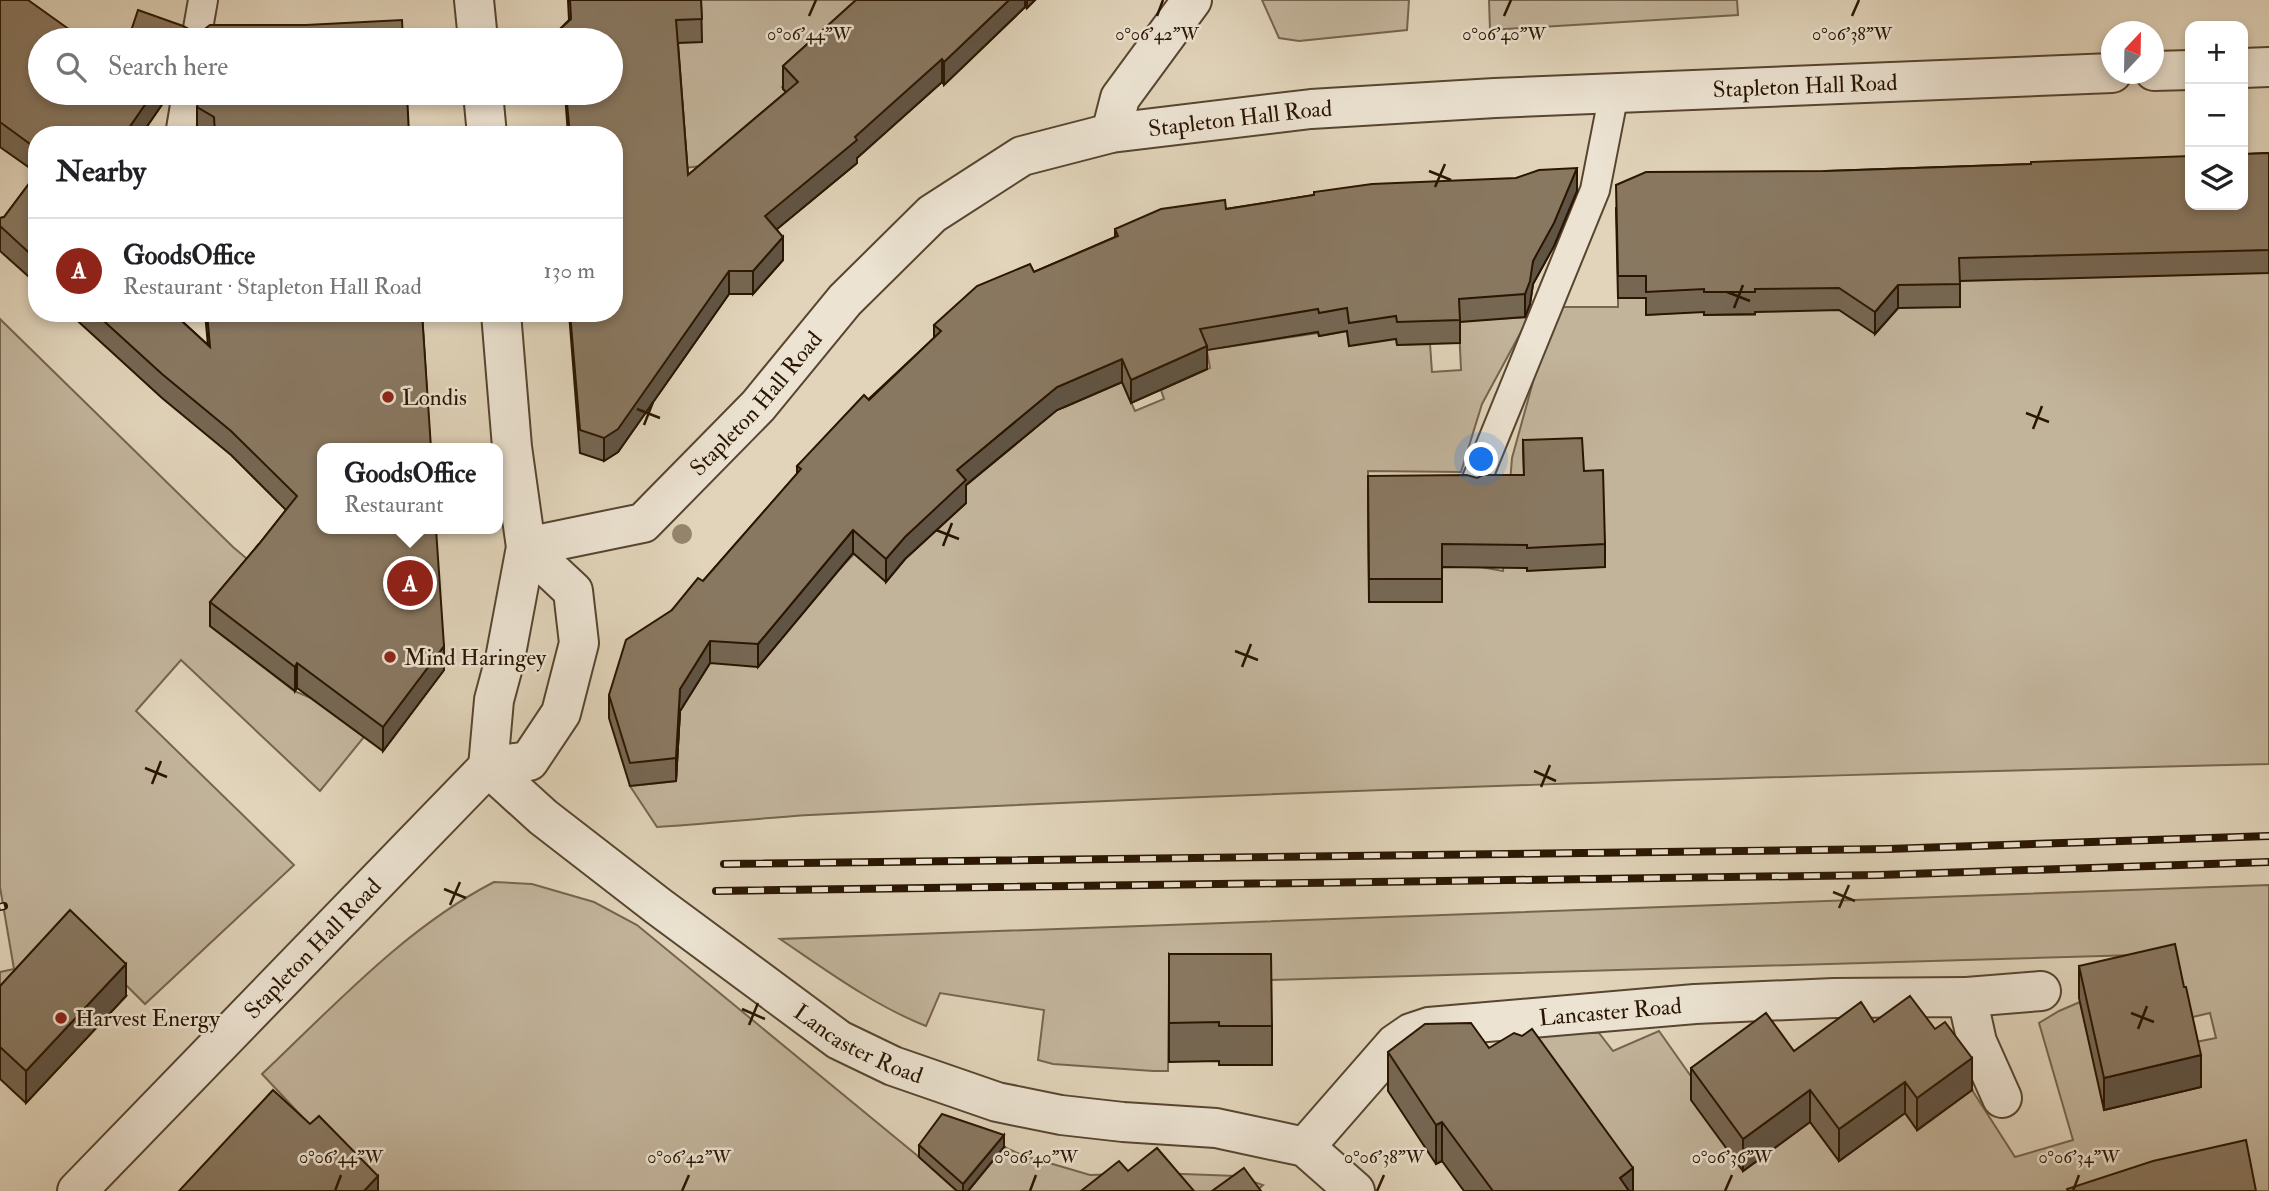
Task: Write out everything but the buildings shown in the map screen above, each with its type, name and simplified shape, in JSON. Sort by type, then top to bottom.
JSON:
[{"type":"street","points":[[474,0],[477,28]]},
{"type":"street","points":[[1111,133],[1120,98],[1192,0]]},
{"type":"street","points":[[2248,68],[2269,67]]},
{"type":"street","points":[[2164,71],[2185,70]]},
{"type":"street","name":"Stapleton Hall Road","points":[[526,547],[643,523],[758,407],[845,300],[932,214],[1022,156],[1111,133],[1311,109],[1614,93],[2101,73]]},
{"type":"street","points":[[484,105],[486,126]]},
{"type":"street","points":[[502,322],[512,447],[526,547],[505,659],[494,701],[488,767],[529,761],[561,712],[579,643],[573,591],[526,547]]},
{"type":"street","name":"Stapleton Hall Road","points":[[77,1191],[488,767]]},
{"type":"street","name":"Lancaster Road","points":[[488,767],[543,817],[657,906],[839,1040],[893,1066],[997,1101],[1060,1115],[1216,1128],[1306,1147],[1395,1044],[1411,1033],[1430,1027],[1695,1004],[1834,998],[1966,997],[2041,991]]},
{"type":"street","points":[[1966,997],[1977,1042],[2002,1098]]},
{"type":"street","points":[[1306,1147],[1355,1191]]},
{"type":"lane","points":[[199,28],[203,0]]},
{"type":"lane","points":[[1475,484],[1595,190],[1614,93]]},
{"type":"lane","points":[[182,126],[185,105]]},
{"type":"shaded area","points":[[700,0],[918,0],[807,65],[782,87],[799,106],[715,164],[686,168],[657,74]]},
{"type":"shaded area","points":[[1262,0],[1409,0],[1407,30],[1299,41],[1279,38]]},
{"type":"shaded area","points":[[1489,0],[1737,0],[1738,15],[1490,30]]},
{"type":"shaded area","points":[[2269,272],[2269,764],[1357,791],[810,815],[657,827],[630,786],[676,781],[680,711],[710,663],[835,574],[854,554],[957,493],[1033,430],[1021,416],[1065,407],[1122,382],[1135,411],[1164,399],[1161,390],[1210,368],[1203,329],[1220,348],[1347,331],[1349,346],[1396,330],[1397,345],[1430,344],[1432,372],[1461,370],[1457,284],[1479,320],[1529,317],[1482,404],[1461,472],[1368,471],[1369,602],[1441,602],[1434,567],[1481,567],[1503,571],[1512,458],[1547,331],[1558,307],[1618,307],[1618,298],[1646,298],[1646,315],[1675,313],[1704,298],[1704,315],[1755,315],[1755,297],[1887,296],[1959,280]]},
{"type":"shaded area","points":[[0,319],[233,547],[259,569],[210,626],[294,691],[311,698],[364,737],[320,791],[181,660],[136,711],[294,865],[145,1004],[112,971],[0,993],[0,972],[14,969],[0,887]]},
{"type":"shaded area","points":[[494,882],[532,884],[594,902],[637,925],[957,1191],[372,1191],[262,1074],[400,945],[461,901]]},
{"type":"shaded area","points":[[2269,885],[2269,1191],[1630,1191],[1516,1045],[1553,1033],[1599,1033],[1613,1051],[1659,1031],[1702,1092],[1810,1122],[1839,1160],[1905,1113],[1918,1130],[1972,1090],[2015,1157],[2073,1140],[2039,1023],[2059,1011],[2080,1002],[2105,1109],[2191,1043],[2216,1038],[2210,1013],[2184,1019],[2172,954],[1169,983],[1168,1071],[1153,1071],[1053,1064],[1038,1060],[1044,1010],[940,993],[926,1026],[906,1018],[832,975],[780,939]]},
{"type":"shaded area","points":[[1004,1147],[1090,1175],[1156,1173],[1237,1176],[1263,1185],[1256,1191],[968,1191]]},
{"type":"railway","points":[[724,864],[1888,849],[2269,836]]},
{"type":"railway","points":[[716,891],[1879,875],[2269,862]]},
{"type":"railway","points":[[0,907],[4,906]]},
{"type":"place","name":"Londis","points":[[388,397]]},
{"type":"place","name":"GoodsOffice","points":[[410,583]]},
{"type":"place","name":"Mind Haringey","points":[[390,657]]},
{"type":"place","name":"Harvest Energy","points":[[61,1018]]}]
